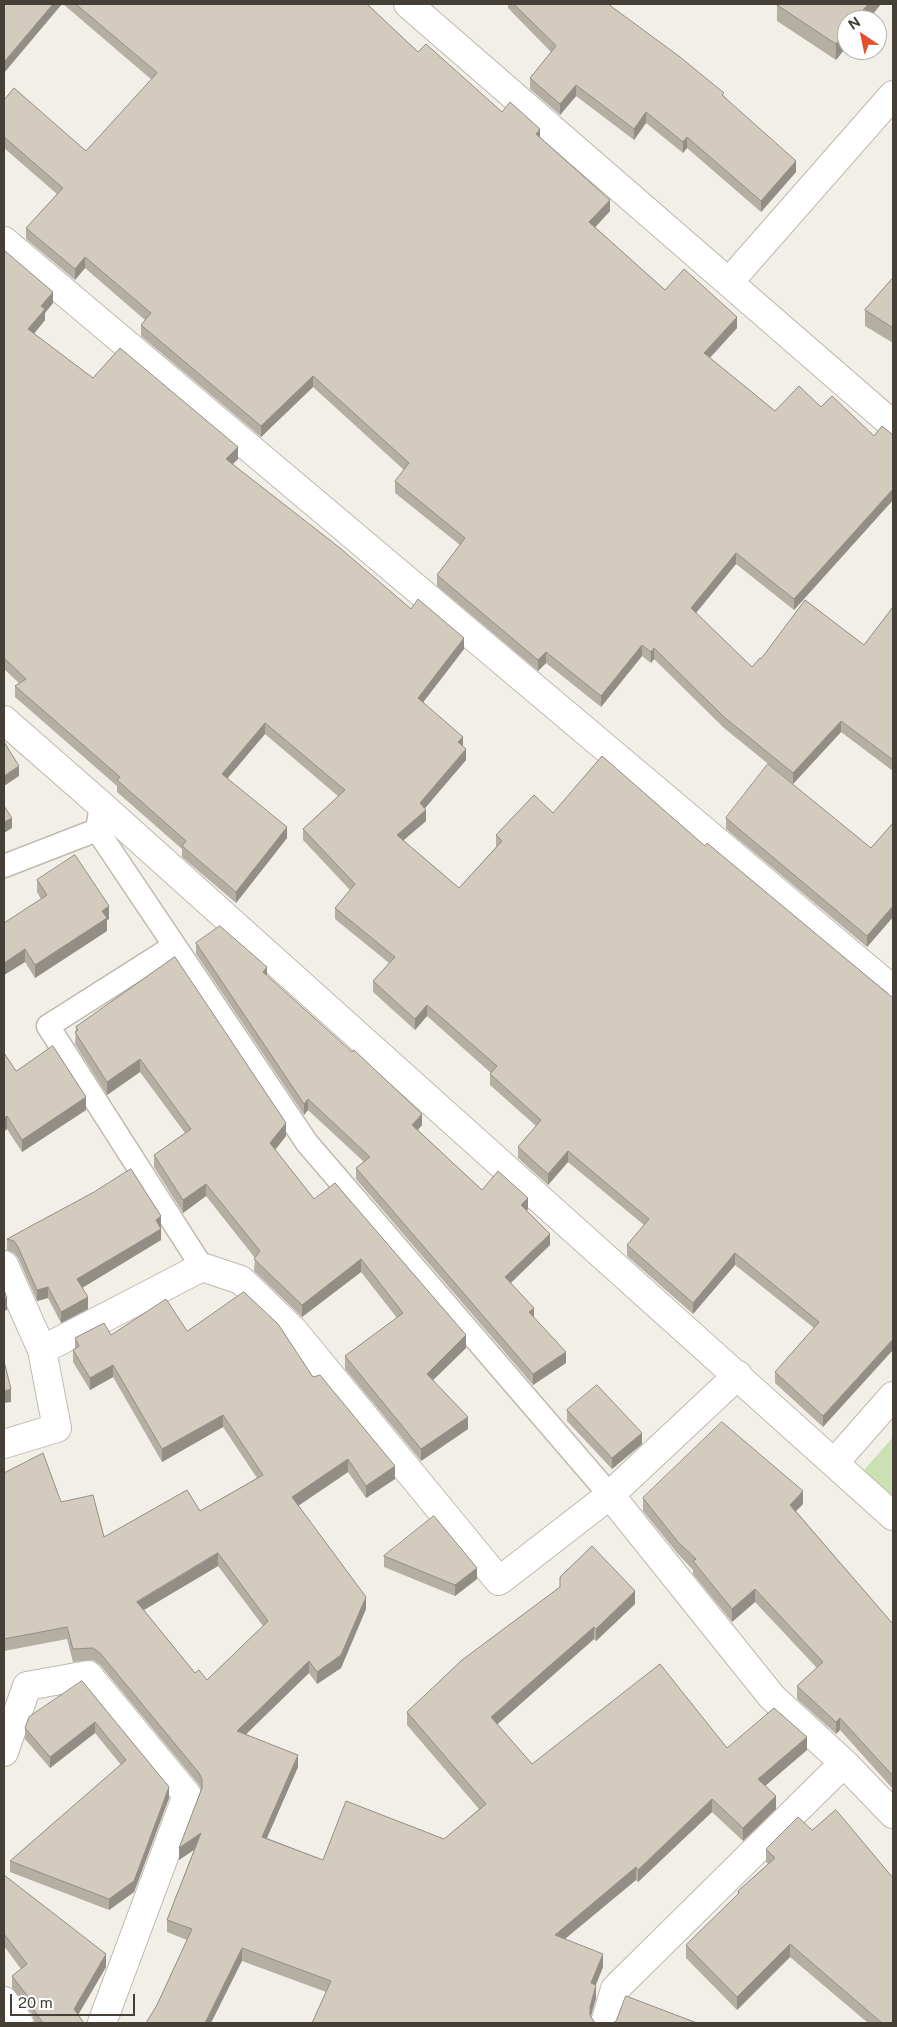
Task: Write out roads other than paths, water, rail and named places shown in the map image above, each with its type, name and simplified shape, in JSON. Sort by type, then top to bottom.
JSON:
[{"type":"street","points":[[408,4],[893,425]]},
{"type":"street","points":[[729,282],[893,95]]},
{"type":"street","points":[[4,241],[893,990]]},
{"type":"street","points":[[4,720],[99,818],[738,1375],[893,1516]]},
{"type":"street","points":[[4,1265],[42,1350],[57,1428],[4,1444]]},
{"type":"street","points":[[42,1350],[202,1266],[241,1280],[293,1330],[499,1581],[610,1495],[738,1375]]},
{"type":"street","points":[[835,1462],[893,1396]]},
{"type":"street","points":[[610,1495],[772,1697],[844,1762],[893,1814]]},
{"type":"street","points":[[4,1752],[27,1686],[88,1675],[186,1795],[102,2023]]},
{"type":"street","points":[[605,2023],[615,1989],[844,1762]]},
{"type":"street","points":[[4,2001],[20,2023]]},
{"type":"lane","points":[[4,866],[99,818],[174,946],[307,1143],[610,1495]]},
{"type":"lane","points":[[174,946],[48,1026],[202,1266]]}]
